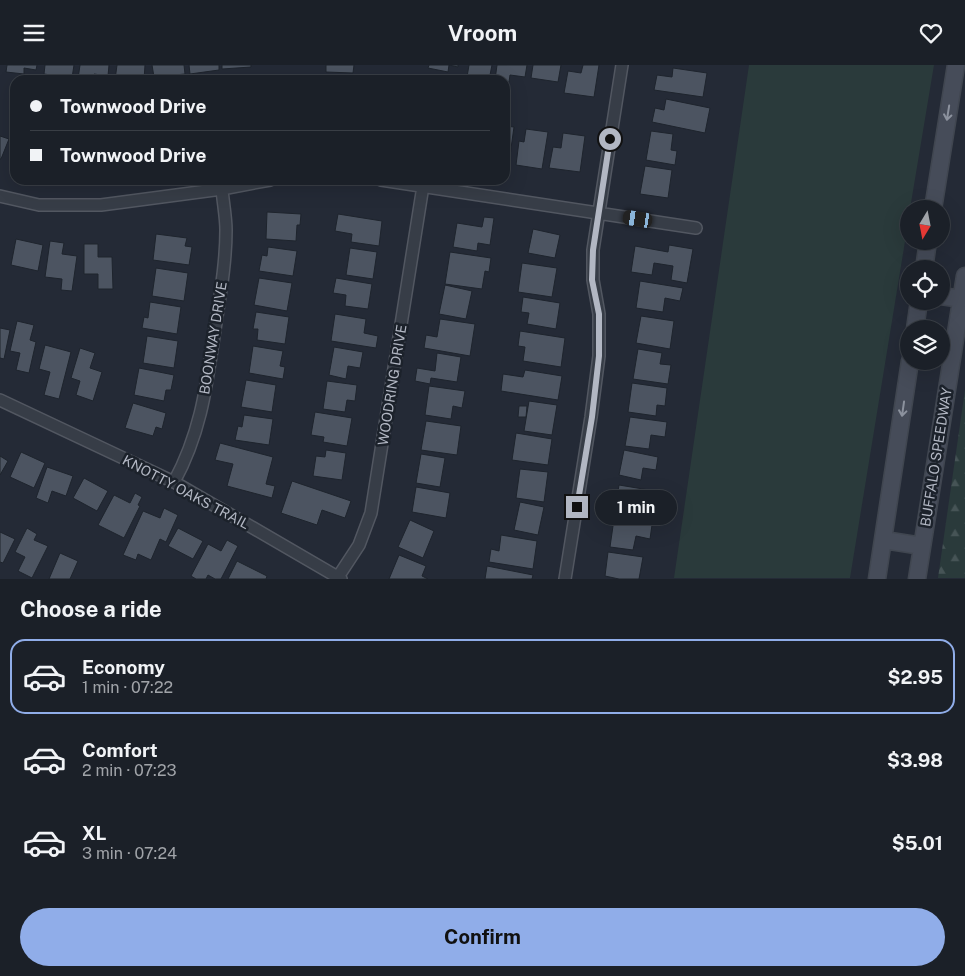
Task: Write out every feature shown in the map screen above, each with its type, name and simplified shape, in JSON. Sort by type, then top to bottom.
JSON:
[{"type":"main road","points":[[934,200],[956,65]]},
{"type":"main road","name":"BUFFALO SPEEDWAY","points":[[917,579],[965,276]]},
{"type":"main road","points":[[950,297],[962,299]]},
{"type":"main road","points":[[878,579],[909,370]]},
{"type":"main road","points":[[884,540],[922,546]]},
{"type":"street","points":[[565,579],[592,417],[599,356],[599,314],[592,280],[593,250],[622,65]]},
{"type":"street","points":[[0,196],[39,205],[101,205],[243,185]]},
{"type":"street","points":[[416,185],[696,228]]},
{"type":"street","name":"WOODRING DRIVE","points":[[339,578],[359,545],[371,513],[423,186]]},
{"type":"street","name":"BOONWAY DRIVE","points":[[174,482],[187,459],[202,408],[224,268],[226,230],[222,189]]},
{"type":"street","name":"KNOTTY OAKS TRAIL","points":[[0,400],[174,482],[339,578]]},
{"type":"green space","points":[[749,65],[934,65],[912,200],[900,200],[900,250],[904,250],[902,260],[900,260],[900,272],[850,578],[674,578]]},
{"type":"green space","points":[[965,390],[965,578],[938,578]]},
{"type":"building","points":[[7,65],[37,65],[36,70],[24,68],[24,74],[6,72]]},
{"type":"building","points":[[45,65],[74,65],[72,75],[44,74]]},
{"type":"building","points":[[80,65],[109,65],[108,75],[79,75]]},
{"type":"building","points":[[117,65],[145,65],[144,75],[116,75]]},
{"type":"building","points":[[152,65],[184,65],[185,74],[154,75]]},
{"type":"building","points":[[189,65],[219,65],[219,70],[190,74]]},
{"type":"building","points":[[222,65],[251,65],[251,67],[222,69]]},
{"type":"building","points":[[326,65],[354,65],[353,73],[326,72]]},
{"type":"building","points":[[429,65],[449,65],[448,72],[428,68]]},
{"type":"building","points":[[469,65],[492,65],[490,75],[467,75]]},
{"type":"building","points":[[497,65],[527,65],[525,77],[496,75]]},
{"type":"building","points":[[533,65],[561,65],[558,82],[531,78]]},
{"type":"building","points":[[583,65],[599,65],[594,97],[564,93],[568,71],[581,73]]},
{"type":"building","points":[[673,68],[707,73],[703,97],[654,90],[657,75],[672,77]]},
{"type":"building","points":[[666,99],[710,108],[705,133],[652,122],[655,108],[664,110]]},
{"type":"building","points":[[510,127],[514,127],[510,156]]},
{"type":"building","points":[[526,129],[548,132],[542,169],[516,165],[519,141],[524,142]]},
{"type":"building","points":[[651,131],[673,134],[671,150],[677,151],[675,165],[646,160]]},
{"type":"building","points":[[563,133],[585,136],[580,172],[549,168],[553,147],[561,148]]},
{"type":"building","points":[[0,136],[9,139],[1,159],[0,159]]},
{"type":"building","points":[[645,166],[672,170],[668,198],[640,194]]},
{"type":"building","points":[[267,212],[301,214],[300,225],[297,225],[296,241],[266,239]]},
{"type":"building","points":[[338,214],[382,221],[379,246],[351,242],[352,234],[335,231]]},
{"type":"building","points":[[484,217],[494,218],[490,245],[478,243],[477,251],[453,247],[457,223],[482,227]]},
{"type":"building","points":[[533,229],[560,235],[555,258],[528,253]]},
{"type":"building","points":[[156,234],[187,238],[185,246],[192,247],[189,265],[153,260]]},
{"type":"building","points":[[16,239],[43,245],[38,271],[11,265]]},
{"type":"building","points":[[50,241],[64,243],[62,254],[77,256],[72,291],[61,290],[62,279],[45,277]]},
{"type":"building","points":[[84,244],[98,244],[98,257],[112,257],[113,289],[98,289],[98,274],[84,274]]},
{"type":"building","points":[[669,245],[693,249],[687,283],[671,280],[673,266],[654,263],[652,275],[631,272],[635,246],[668,252]]},
{"type":"building","points":[[268,247],[297,251],[293,276],[259,271],[262,255],[267,256]]},
{"type":"building","points":[[350,248],[377,252],[373,279],[346,275]]},
{"type":"building","points":[[450,252],[491,258],[489,272],[485,271],[482,289],[445,284]]},
{"type":"building","points":[[522,263],[557,268],[552,297],[518,292]]},
{"type":"building","points":[[156,268],[188,273],[184,301],[152,296]]},
{"type":"building","points":[[259,278],[292,283],[287,311],[254,305]]},
{"type":"building","points":[[336,278],[372,284],[368,309],[345,306],[346,295],[333,293]]},
{"type":"building","points":[[640,281],[683,288],[680,301],[665,298],[663,312],[636,308]]},
{"type":"building","points":[[445,285],[472,291],[466,319],[439,314]]},
{"type":"building","points":[[523,297],[560,303],[556,329],[527,324],[529,313],[521,312]]},
{"type":"building","points":[[150,302],[181,307],[177,334],[142,328],[144,317],[148,318]]},
{"type":"building","points":[[256,312],[289,317],[285,344],[257,340],[258,329],[253,329]]},
{"type":"building","points":[[335,314],[366,319],[364,333],[378,336],[376,348],[331,341]]},
{"type":"building","points":[[641,316],[674,321],[670,349],[636,343]]},
{"type":"building","points":[[440,319],[475,324],[470,356],[424,348],[426,335],[437,337]]},
{"type":"building","points":[[17,321],[34,325],[30,340],[36,342],[29,373],[16,370],[20,353],[10,351]]},
{"type":"building","points":[[0,328],[10,330],[4,359],[0,358]]},
{"type":"building","points":[[520,331],[565,338],[561,367],[523,361],[525,347],[518,346]]},
{"type":"building","points":[[147,336],[178,341],[174,368],[143,363]]},
{"type":"building","points":[[45,345],[71,352],[59,399],[44,395],[50,372],[39,369]]},
{"type":"building","points":[[253,346],[283,351],[280,366],[285,367],[283,379],[249,373]]},
{"type":"building","points":[[334,347],[363,352],[360,368],[348,366],[346,379],[329,375]]},
{"type":"building","points":[[80,348],[95,353],[90,368],[102,372],[93,401],[76,395],[80,381],[71,378]]},
{"type":"building","points":[[638,349],[662,353],[660,364],[671,365],[668,384],[633,379]]},
{"type":"building","points":[[437,353],[461,357],[457,382],[431,378],[430,384],[415,381],[417,368],[435,371]]},
{"type":"building","points":[[139,368],[174,375],[171,390],[166,390],[164,401],[134,395]]},
{"type":"building","points":[[525,370],[562,376],[558,400],[501,391],[503,374],[523,377]]},
{"type":"building","points":[[246,380],[276,385],[272,412],[241,407]]},
{"type":"building","points":[[327,381],[357,385],[355,401],[347,400],[345,412],[323,409]]},
{"type":"building","points":[[632,383],[667,388],[665,406],[657,405],[656,416],[628,412]]},
{"type":"building","points":[[429,386],[465,391],[462,408],[453,406],[451,419],[425,415]]},
{"type":"building","points":[[529,401],[557,405],[552,435],[524,431]]},
{"type":"building","points":[[133,403],[166,413],[162,429],[156,427],[153,436],[125,428]]},
{"type":"building","points":[[519,406],[527,406],[526,417],[518,417]]},
{"type":"building","points":[[315,412],[352,418],[347,446],[323,442],[324,437],[311,435]]},
{"type":"building","points":[[244,415],[273,419],[269,445],[235,440],[238,426],[242,427]]},
{"type":"building","points":[[630,417],[667,422],[665,437],[651,435],[649,449],[625,446]]},
{"type":"building","points":[[426,421],[461,426],[457,455],[421,450]]},
{"type":"building","points":[[516,433],[552,439],[548,465],[512,460]]},
{"type":"building","points":[[220,443],[273,457],[266,484],[275,486],[272,498],[227,486],[233,464],[215,460]]},
{"type":"building","points":[[326,450],[346,453],[342,480],[313,476],[316,456],[325,457]]},
{"type":"building","points":[[624,450],[658,457],[656,470],[643,468],[641,480],[619,475]]},
{"type":"building","points":[[21,452],[45,463],[34,488],[10,477]]},
{"type":"building","points":[[421,454],[445,458],[440,487],[416,483]]},
{"type":"building","points":[[0,456],[8,461],[0,475]]},
{"type":"building","points":[[47,467],[73,476],[66,496],[52,491],[48,503],[36,498]]},
{"type":"building","points":[[520,469],[548,472],[544,502],[516,498]]},
{"type":"building","points":[[84,478],[108,491],[97,511],[73,498]]},
{"type":"building","points":[[292,481],[351,501],[345,518],[322,510],[317,525],[281,513]]},
{"type":"building","points":[[619,485],[649,490],[648,501],[639,500],[637,513],[615,510]]},
{"type":"building","points":[[416,487],[450,493],[446,518],[412,512]]},
{"type":"building","points":[[135,493],[142,497],[138,505],[140,506],[124,538],[98,525],[114,495],[130,503]]},
{"type":"building","points":[[520,502],[544,507],[538,535],[514,530]]},
{"type":"building","points":[[650,505],[664,508],[662,522],[648,519]]},
{"type":"building","points":[[164,508],[178,515],[166,542],[160,539],[151,560],[138,554],[136,560],[123,555],[143,511],[160,518]]},
{"type":"building","points":[[614,519],[652,525],[650,539],[636,536],[633,550],[610,547]]},
{"type":"building","points":[[410,520],[434,531],[423,558],[398,547]]},
{"type":"building","points":[[27,528],[37,534],[34,540],[48,546],[32,578],[18,571],[25,557],[15,552]]},
{"type":"building","points":[[178,528],[203,541],[193,559],[168,546]]},
{"type":"building","points":[[0,532],[15,539],[3,563],[0,562]]},
{"type":"building","points":[[501,535],[537,541],[533,569],[489,562],[491,549],[499,551]]},
{"type":"building","points":[[227,540],[238,546],[221,579],[215,579],[208,575],[206,579],[196,579],[191,576],[208,544],[221,551]]},
{"type":"building","points":[[608,552],[643,557],[639,579],[619,579],[605,576]]},
{"type":"building","points":[[60,553],[78,561],[70,579],[49,579]]},
{"type":"building","points":[[399,555],[426,566],[422,576],[428,579],[389,579]]},
{"type":"building","points":[[237,561],[267,576],[266,579],[228,579]]},
{"type":"building","points":[[487,566],[533,575],[532,579],[485,579]]},
{"type":"route","points":[[577,507],[592,417],[599,356],[599,314],[592,280],[593,250],[610,139]]}]
